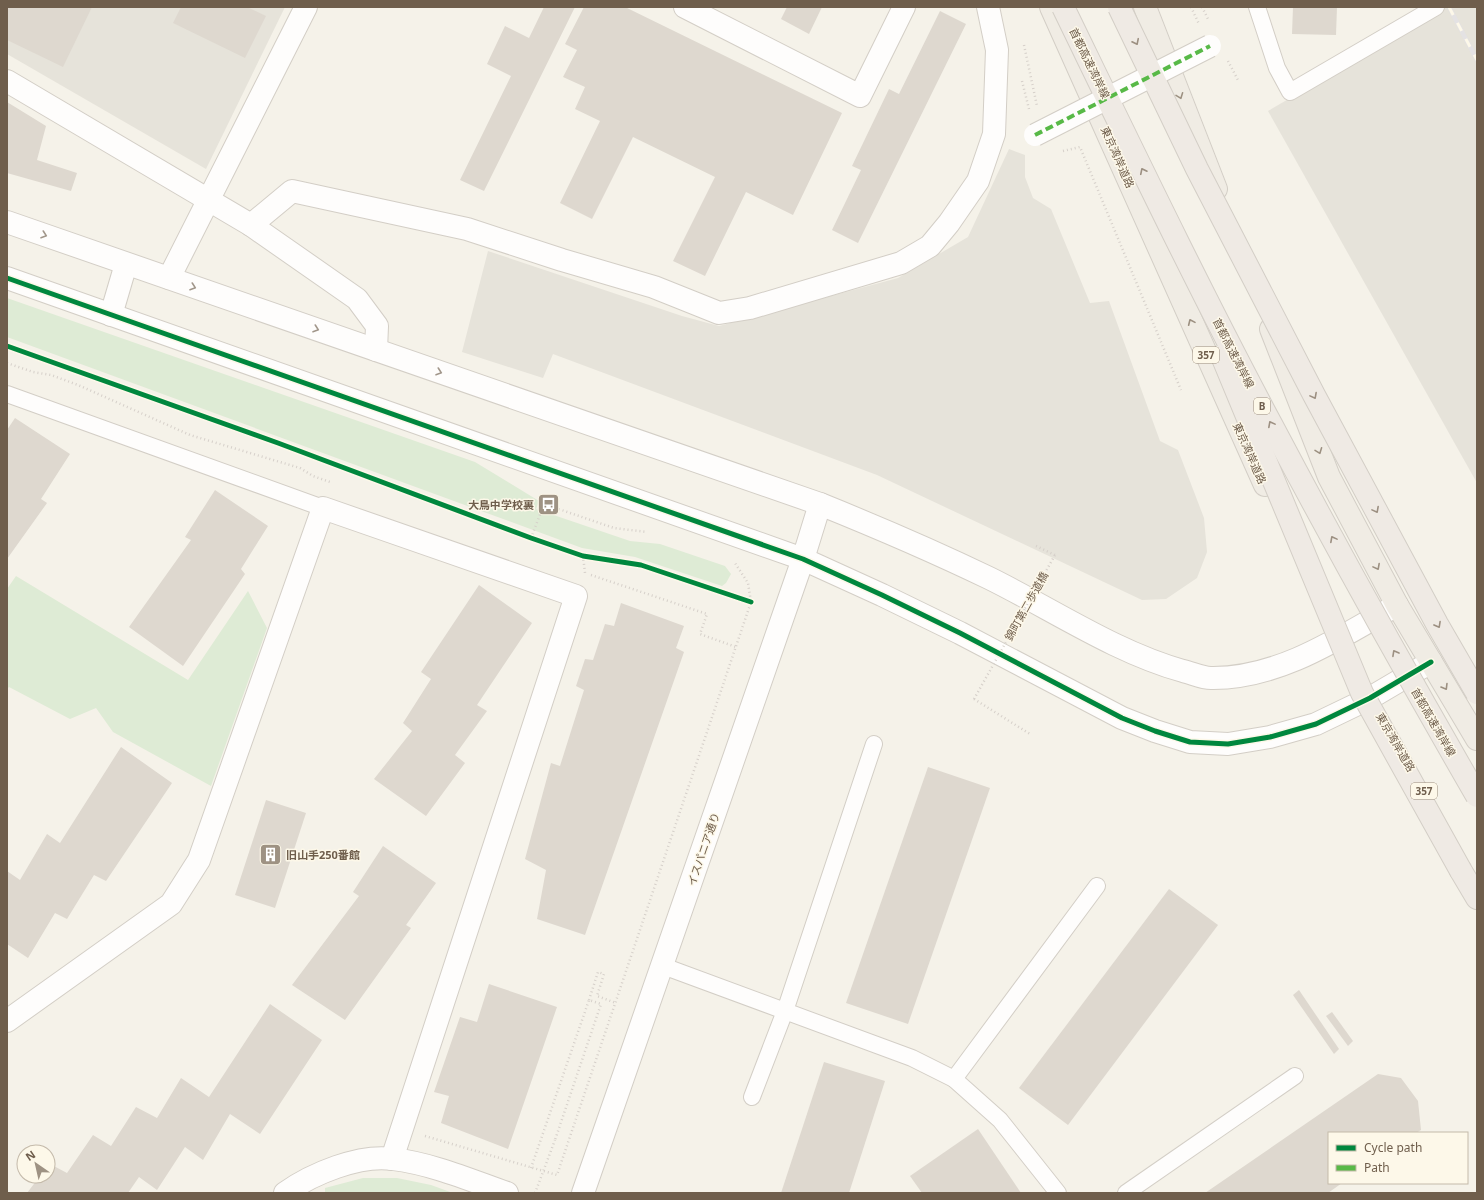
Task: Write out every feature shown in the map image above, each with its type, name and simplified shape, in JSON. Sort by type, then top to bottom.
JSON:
[{"type":"highway","name":"東京湾岸道路","points":[[1051,7],[1334,641],[1370,698],[1477,885]]},
{"type":"highway","name":"首都高速湾岸線","points":[[1063,7],[1154,195],[1274,429],[1394,652],[1477,796]]},
{"type":"highway","points":[[1119,7],[1197,169],[1310,388],[1437,624],[1477,694]]},
{"type":"highway","points":[[1145,7],[1329,477],[1397,605],[1477,740]]},
{"type":"highway","points":[[1154,195],[1362,693],[1477,898]]},
{"type":"street","points":[[169,278],[306,7]]},
{"type":"street","points":[[684,7],[860,96],[904,7]]},
{"type":"street","points":[[251,225],[292,191],[467,229],[562,260],[654,287],[719,313],[750,308],[893,266],[930,246],[949,223],[978,181],[994,134],[997,92],[997,50],[988,7]]},
{"type":"street","points":[[1035,135],[1210,46]]},
{"type":"street","points":[[7,81],[251,225],[357,299],[378,326],[376,350]]},
{"type":"street","points":[[7,222],[820,504],[906,539],[990,578],[1134,654],[1209,678],[1249,675],[1289,662],[1334,641],[1397,605]]},
{"type":"street","points":[[111,315],[126,264]]},
{"type":"street","points":[[7,278],[803,559],[960,633],[1122,718],[1154,732],[1190,742],[1228,744],[1270,737],[1316,724],[1370,698],[1431,662]]},
{"type":"street","name":"イスパニア通り","points":[[583,1193],[803,559],[820,504]]},
{"type":"street","points":[[7,1021],[171,904],[199,860],[323,508],[576,596],[392,1158]]},
{"type":"street","points":[[284,1193],[296,1185],[328,1170],[359,1160],[392,1158],[424,1165],[507,1193]]},
{"type":"lane","points":[[1257,7],[1277,68],[1290,92],[1436,7]]},
{"type":"lane","points":[[7,394],[323,508]]},
{"type":"lane","points":[[752,1097],[785,1011],[874,744]]},
{"type":"lane","points":[[954,1079],[1097,886]]},
{"type":"lane","points":[[663,966],[912,1058],[954,1079],[1000,1120],[1058,1193]]},
{"type":"lane","points":[[1126,1193],[1295,1076]]},
{"type":"path","points":[[1019,43],[1023,42],[1038,109]]},
{"type":"path","points":[[1021,75],[1035,135]]},
{"type":"path","points":[[1061,151],[1080,147],[1180,390]]},
{"type":"path","points":[[531,538],[544,504],[614,528],[652,533]]},
{"type":"path","points":[[523,535],[538,540]]},
{"type":"path","points":[[575,553],[590,557]]},
{"type":"path","points":[[583,556],[585,573]]},
{"type":"path","points":[[402,1128],[557,1176],[752,602],[748,583],[732,557]]},
{"type":"path","points":[[744,600],[752,602]]},
{"type":"path","points":[[531,1168],[598,972],[604,974],[597,996],[616,1003]]},
{"type":"path","points":[[535,1193],[601,1004],[589,1000]]},
{"type":"shaded area","points":[[7,7],[285,7],[206,169],[7,54]]},
{"type":"shaded area","points":[[1447,7],[1477,7],[1477,483],[1268,111]]},
{"type":"shaded area","points":[[1009,149],[1025,155],[1025,177],[1033,198],[1051,209],[1090,303],[1109,301],[1160,441],[1178,450],[1204,518],[1207,552],[1197,578],[1166,599],[1142,600],[877,475],[553,354],[543,378],[462,352],[488,251],[682,316],[719,326],[898,278],[968,237]]},
{"type":"green space","points":[[7,298],[475,462],[539,501],[536,509],[630,541],[660,544],[725,566],[731,574],[726,583],[722,586],[635,557],[582,548],[7,337]]},
{"type":"green space","points":[[16,576],[188,680],[248,591],[267,628],[211,786],[113,732],[96,708],[70,719],[9,687],[7,689],[7,589]]},
{"type":"green space","points":[[363,1178],[397,1178],[431,1185],[453,1193],[325,1193],[325,1188]]},
{"type":"building","points":[[7,7],[92,7],[63,67],[7,40]]},
{"type":"building","points":[[181,7],[247,7],[266,16],[245,58],[173,23]]},
{"type":"building","points":[[544,7],[575,7],[484,191],[460,180],[511,76],[487,64],[505,26],[529,38]]},
{"type":"building","points":[[584,7],[625,7],[842,113],[793,215],[746,192],[705,276],[673,261],[715,177],[633,137],[592,219],[560,203],[600,121],[575,109],[585,87],[563,77],[577,50],[565,44]]},
{"type":"building","points":[[787,7],[822,7],[809,34],[781,19]]},
{"type":"building","points":[[1293,7],[1337,7],[1336,35],[1292,34]]},
{"type":"building","points":[[940,11],[966,24],[858,243],[832,230],[861,170],[852,166],[889,89],[899,94]]},
{"type":"building","points":[[7,102],[46,126],[37,160],[77,173],[71,191],[7,173]]},
{"type":"building","points":[[15,418],[70,454],[41,499],[47,503],[7,559],[7,430]]},
{"type":"building","points":[[215,490],[268,526],[241,569],[245,574],[183,666],[129,627],[191,540],[185,537]]},
{"type":"building","points":[[543,499],[557,504],[554,511],[540,506]]},
{"type":"building","points":[[479,585],[532,623],[477,705],[487,711],[455,755],[465,763],[426,816],[374,779],[412,731],[403,723],[431,679],[421,672]]},
{"type":"building","points":[[621,603],[684,626],[676,648],[684,652],[585,935],[537,919],[546,870],[525,859],[551,763],[560,766],[584,690],[576,686],[585,659],[593,660],[605,624],[614,626]]},
{"type":"building","points":[[121,747],[172,783],[106,881],[94,875],[67,919],[55,913],[28,958],[7,944],[7,871],[20,880],[47,834],[60,843]]},
{"type":"building","points":[[928,767],[990,788],[908,1024],[846,1003]]},
{"type":"building","name":"旧山手250番館","points":[[266,800],[306,813],[275,908],[235,895]]},
{"type":"building","points":[[383,846],[436,883],[406,925],[411,928],[345,1020],[292,985],[359,896],[353,892]]},
{"type":"building","points":[[1169,889],[1218,925],[1068,1125],[1019,1088]]},
{"type":"building","points":[[489,984],[557,1007],[508,1149],[441,1123],[449,1096],[434,1092],[460,1017],[477,1022]]},
{"type":"building","points":[[1299,990],[1339,1049],[1334,1054],[1293,995]]},
{"type":"building","points":[[270,1004],[322,1040],[260,1134],[230,1114],[203,1160],[185,1147],[157,1190],[139,1177],[128,1193],[27,1193],[34,1184],[56,1184],[56,1167],[67,1173],[93,1135],[111,1146],[136,1107],[157,1118],[181,1078],[209,1097]]},
{"type":"building","points":[[1332,1012],[1353,1041],[1348,1046],[1326,1016]]},
{"type":"building","points":[[824,1062],[885,1081],[849,1193],[781,1193]]},
{"type":"building","points":[[1378,1074],[1401,1078],[1418,1101],[1421,1130],[1418,1132],[1328,1132],[1328,1184],[1341,1184],[1328,1193],[1205,1193]]},
{"type":"building","points":[[978,1129],[1021,1193],[922,1193],[910,1176]]},
{"type":"railway","points":[[1449,7],[1477,60]]},
{"type":"marked path","points":[[1035,135],[1210,46]]},
{"type":"cycle path","points":[[7,278],[803,559],[960,633],[1122,718],[1155,731],[1190,742],[1228,744],[1270,737],[1316,724],[1370,698],[1431,662]]},
{"type":"cycle path","points":[[7,346],[278,443],[583,556],[641,565],[751,602]]},
{"type":"place","name":"大鳥中学校裏","points":[[549,504]]},
{"type":"place","name":"旧山手250番館","points":[[271,854]]}]
